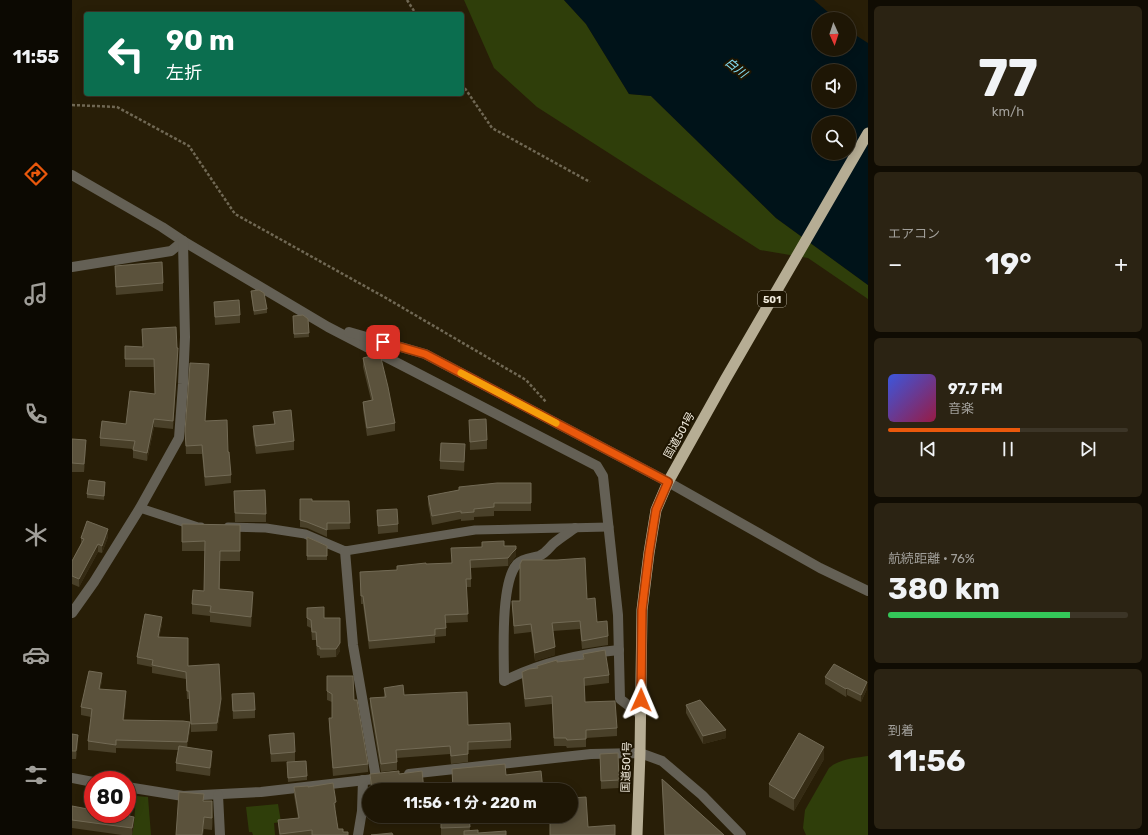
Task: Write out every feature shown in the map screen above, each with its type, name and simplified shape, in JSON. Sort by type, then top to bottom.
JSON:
[{"type":"highway","name":"国道501号","points":[[637,835],[641,715],[642,610],[656,510],[668,482],[725,380],[868,133]]},
{"type":"street","points":[[72,175],[328,326],[597,466],[603,476],[618,615],[620,699],[641,715]]},
{"type":"street","points":[[72,267],[171,251],[183,241]]},
{"type":"street","points":[[72,614],[94,582],[140,508],[179,438],[184,384],[185,337],[183,241]]},
{"type":"street","points":[[328,326],[425,354],[668,482],[820,568],[868,592]]},
{"type":"street","points":[[575,528],[553,544],[546,553],[539,556],[526,558],[518,563],[512,573],[506,596],[504,619],[504,681],[547,664],[578,656],[619,650]]},
{"type":"street","points":[[345,551],[353,644],[376,778]]},
{"type":"street","points":[[136,788],[183,796],[261,792],[591,754],[640,753],[662,761],[702,795],[741,835]]},
{"type":"street","points":[[72,778],[84,780]]},
{"type":"street","points":[[358,835],[362,811],[363,780]]},
{"type":"street","points":[[218,795],[220,835]]},
{"type":"lane","points":[[140,508],[198,527],[266,528],[305,534],[345,551],[475,530],[608,528]]},
{"type":"path","points":[[407,0],[415,12]]},
{"type":"path","points":[[464,87],[492,128],[590,182]]},
{"type":"path","points":[[72,105],[117,107],[189,146],[234,214],[386,298],[526,380],[547,404]]},
{"type":"green space","points":[[464,0],[564,0],[586,24],[629,94],[651,96],[776,218],[868,285],[868,299],[808,258],[760,250],[537,107],[494,68]]},
{"type":"green space","points":[[868,756],[868,835],[806,835],[803,828],[805,810],[829,768],[842,761]]},
{"type":"green space","points":[[136,796],[148,797],[151,835],[129,835],[134,823],[136,823]]},
{"type":"green space","points":[[278,804],[281,822],[274,823],[275,835],[253,835],[252,832],[249,832],[246,807]]},
{"type":"water","name":"白川","points":[[564,0],[814,0],[828,12],[812,12],[812,56],[856,56],[856,35],[868,43],[868,285],[776,218],[651,96],[629,94],[586,24]]},
{"type":"building","points":[[162,262],[163,283],[116,287],[115,266]]},
{"type":"building","points":[[259,290],[264,293],[267,309],[254,311],[251,291]]},
{"type":"building","points":[[239,300],[240,315],[215,317],[214,302]]},
{"type":"building","points":[[303,315],[308,319],[309,333],[294,334],[293,316]]},
{"type":"building","points":[[176,327],[178,348],[173,421],[154,419],[147,453],[133,450],[135,441],[100,438],[102,421],[126,424],[130,391],[155,394],[154,359],[125,359],[125,346],[143,347],[142,329]]},
{"type":"building","points":[[380,354],[395,423],[367,428],[363,402],[373,400],[363,358]]},
{"type":"building","points":[[190,363],[209,364],[205,421],[227,420],[228,452],[231,475],[205,477],[202,445],[186,446],[185,431]]},
{"type":"building","points":[[291,410],[294,441],[256,446],[253,426],[275,424],[273,412]]},
{"type":"building","points":[[486,419],[487,440],[470,442],[469,420]]},
{"type":"building","points":[[72,439],[86,440],[84,464],[72,463]]},
{"type":"building","points":[[441,443],[465,444],[464,462],[440,461]]},
{"type":"building","points":[[89,480],[105,482],[104,496],[87,494]]},
{"type":"building","points":[[497,483],[531,483],[531,503],[494,503],[494,507],[474,509],[474,512],[461,513],[461,511],[432,516],[428,496],[459,490],[459,487]]},
{"type":"building","points":[[265,490],[266,514],[235,513],[234,491]]},
{"type":"building","points":[[300,499],[312,499],[312,501],[349,501],[350,523],[327,523],[327,530],[300,520]]},
{"type":"building","points":[[397,509],[398,524],[378,526],[377,510]]},
{"type":"building","points":[[87,521],[108,529],[102,546],[98,544],[79,579],[72,576],[72,561],[84,539],[81,538]]},
{"type":"building","points":[[182,524],[240,525],[240,551],[220,551],[219,589],[253,592],[251,617],[210,612],[211,606],[192,604],[193,590],[204,591],[205,541],[182,542]]},
{"type":"building","points":[[307,537],[327,546],[327,556],[307,556]]},
{"type":"building","points":[[504,541],[504,546],[516,546],[516,549],[508,558],[470,560],[471,579],[466,579],[468,614],[445,615],[446,628],[435,629],[435,635],[369,641],[363,596],[361,596],[360,572],[397,570],[397,566],[426,563],[452,563],[451,548],[482,547],[482,542]]},
{"type":"building","points":[[585,558],[587,599],[595,598],[597,622],[607,621],[608,636],[582,641],[580,621],[552,623],[555,647],[535,653],[531,624],[514,626],[512,601],[520,601],[520,564],[522,560]]},
{"type":"building","points":[[324,607],[324,618],[340,618],[340,643],[336,649],[320,649],[320,647],[317,646],[316,632],[312,632],[311,620],[307,618],[307,608]]},
{"type":"building","points":[[145,614],[162,617],[158,637],[188,638],[188,666],[219,664],[221,699],[217,723],[191,724],[186,672],[152,665],[153,660],[137,657]]},
{"type":"building","points":[[605,650],[609,675],[584,678],[585,702],[615,701],[617,728],[586,730],[586,739],[567,740],[566,738],[554,738],[552,696],[525,699],[522,672],[529,669],[538,668],[537,666],[557,660],[557,662],[584,659],[583,654]]},
{"type":"building","points":[[834,664],[867,682],[861,695],[847,688],[846,689],[825,677]]},
{"type":"building","points":[[89,671],[102,673],[99,689],[126,691],[123,720],[190,722],[187,742],[116,740],[116,745],[88,741],[92,709],[81,707]]},
{"type":"building","points":[[327,676],[353,676],[354,700],[357,700],[368,764],[333,768],[329,718],[332,718],[332,694],[327,691]]},
{"type":"building","points":[[403,685],[404,695],[467,692],[468,725],[510,723],[511,740],[468,742],[468,754],[451,756],[450,746],[396,750],[397,762],[381,764],[370,698],[386,697],[384,688]]},
{"type":"building","points":[[254,693],[255,710],[233,711],[232,694]]},
{"type":"building","points":[[700,700],[726,730],[703,736],[686,705]]},
{"type":"building","points":[[294,733],[295,752],[271,754],[269,735]]},
{"type":"building","points":[[799,733],[824,747],[794,799],[769,784]]},
{"type":"building","points":[[72,734],[78,735],[76,751],[72,751]]},
{"type":"building","points":[[179,746],[212,751],[210,768],[176,763]]},
{"type":"building","points":[[618,753],[619,780],[601,781],[600,754]]},
{"type":"building","points":[[306,761],[307,776],[288,778],[287,762]]},
{"type":"building","points":[[505,764],[506,775],[541,771],[542,783],[453,783],[452,769]]},
{"type":"building","points":[[399,771],[399,774],[422,771],[423,783],[371,783],[370,774]]},
{"type":"building","points":[[662,779],[724,835],[665,835]]},
{"type":"building","points":[[333,783],[338,829],[343,829],[343,832],[348,832],[348,835],[312,835],[312,830],[280,834],[278,820],[299,818],[294,787],[308,787]]},
{"type":"building","points":[[179,792],[204,794],[203,801],[212,801],[212,818],[204,817],[202,835],[176,835]]},
{"type":"building","points":[[586,797],[588,827],[615,825],[615,835],[550,835],[550,823],[578,823],[578,798]]},
{"type":"building","points":[[72,806],[84,808],[84,822],[72,820]]},
{"type":"building","points":[[94,823],[133,823],[132,828]]},
{"type":"building","points":[[441,823],[470,823],[470,827],[441,828]]},
{"type":"building","points":[[478,830],[478,833],[506,831],[506,835],[464,835],[464,831]]},
{"type":"building","points":[[392,833],[393,835],[371,835]]},
{"type":"slow traffic","points":[[461,373],[556,423]]},
{"type":"route","points":[[383,342],[425,354],[668,482],[656,510],[649,553],[642,610],[641,700]]}]
